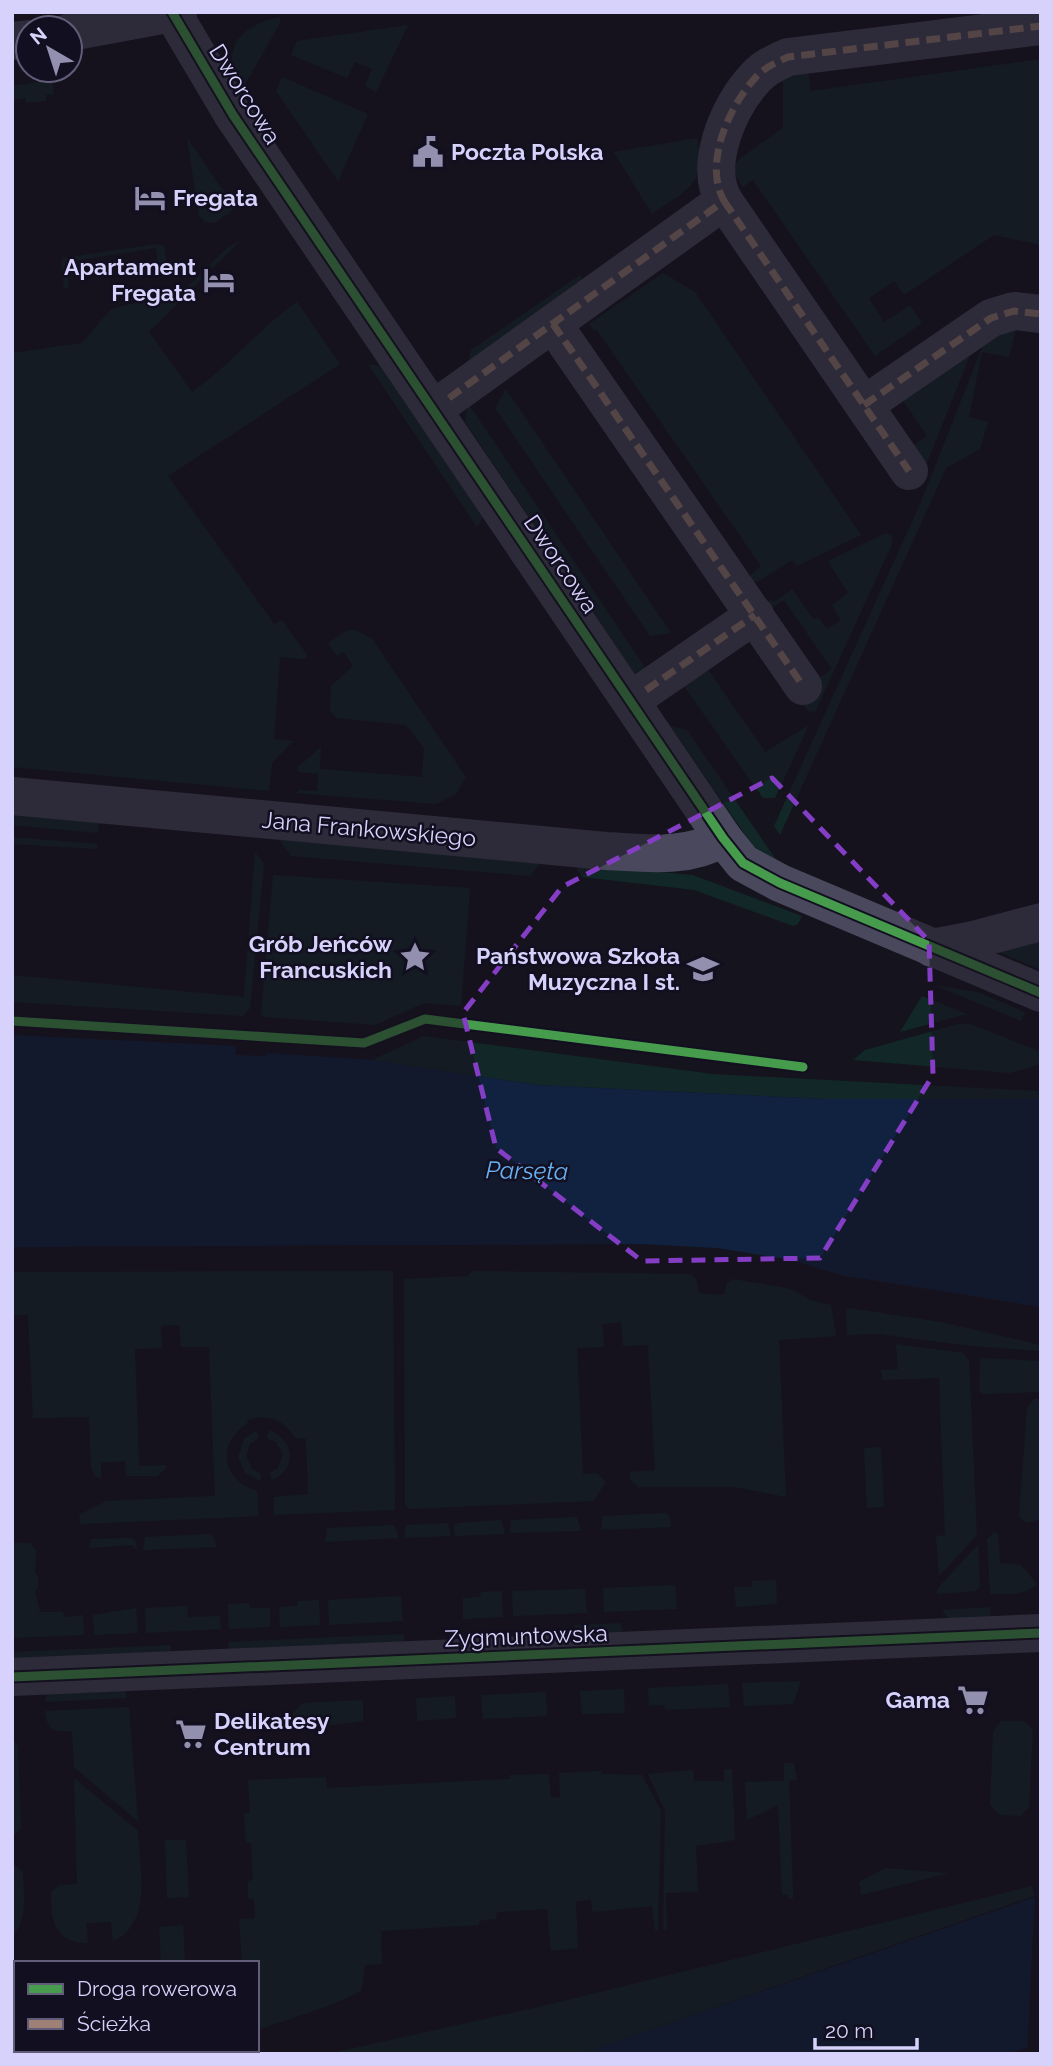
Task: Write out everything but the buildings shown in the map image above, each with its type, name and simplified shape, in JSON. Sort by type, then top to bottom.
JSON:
[{"type":"street","points":[[84,29],[174,13]]},
{"type":"street","name":"Dworcowa","points":[[174,13],[233,115],[723,838],[743,863],[759,873],[1041,993]]},
{"type":"street","points":[[909,471],[716,187],[714,172],[725,131],[757,75],[788,57],[1041,26]]},
{"type":"street","points":[[449,398],[724,201]]},
{"type":"street","points":[[864,405],[991,318],[1014,312],[1041,314]]},
{"type":"street","points":[[553,324],[803,686]]},
{"type":"street","points":[[646,690],[755,615]]},
{"type":"street","name":"Jana Frankowskiego","points":[[12,796],[606,851],[684,852],[708,846],[723,838]]},
{"type":"street","points":[[932,948],[1041,922]]},
{"type":"street","name":"Zygmuntowska","points":[[12,1677],[1041,1633]]},
{"type":"highlighted area","points":[[772,778],[929,941],[933,1075],[820,1258],[642,1261],[496,1148],[463,1013],[562,887]]},
{"type":"green space","points":[[280,17],[280,23],[240,93],[232,65],[232,53],[236,43],[252,27]]},
{"type":"green space","points":[[408,25],[376,92],[365,86],[372,69],[355,62],[347,78],[291,55],[297,41]]},
{"type":"green space","points":[[1041,59],[1041,245],[994,235],[904,295],[894,281],[869,298],[884,322],[910,305],[922,323],[875,356],[753,180],[743,187],[731,169],[739,159],[783,128],[783,78],[807,68],[811,91]]},
{"type":"green space","points":[[282,77],[368,114],[338,181],[276,91]]},
{"type":"green space","points":[[53,84],[54,94],[46,95],[46,101],[26,103],[25,98],[12,100],[12,86]]},
{"type":"green space","points":[[187,138],[235,208],[215,223],[205,222],[199,216]]},
{"type":"green space","points":[[697,138],[699,167],[696,177],[684,192],[652,214],[614,152]]},
{"type":"green space","points":[[241,240],[149,332],[192,392],[297,302],[340,364],[168,476],[274,624],[282,620],[308,656],[304,659],[280,657],[274,739],[293,741],[272,763],[269,791],[12,767],[12,353],[82,343],[111,309],[182,292],[227,248]]},
{"type":"green space","points":[[157,244],[164,246],[167,265],[160,274],[156,248],[66,262],[69,287],[64,288],[61,263],[63,258]]},
{"type":"green space","points":[[663,273],[695,292],[861,535],[797,566],[792,560],[759,581],[754,582],[749,576],[761,566],[596,329],[594,331],[589,324]]},
{"type":"green space","points":[[580,275],[583,280],[485,361],[469,359],[471,350]]},
{"type":"green space","points":[[1018,320],[1009,357],[982,352],[969,417],[988,422],[980,449],[946,468],[780,835],[774,826],[921,502],[989,330]]},
{"type":"green space","points":[[977,338],[922,475],[906,451],[927,436],[898,393]]},
{"type":"green space","points":[[368,364],[380,366],[483,517],[477,527]]},
{"type":"green space","points":[[506,389],[671,633],[650,636],[495,408]]},
{"type":"green space","points":[[468,403],[650,675],[640,676],[634,673],[465,422]]},
{"type":"green space","points":[[886,533],[892,536],[892,544],[815,712],[808,711],[796,694],[832,669],[784,600],[767,611],[770,598],[774,602],[792,589],[813,619],[818,617],[827,629],[841,620],[832,605],[848,593],[828,561]]},
{"type":"green space","points":[[348,630],[356,630],[372,639],[466,777],[456,794],[436,804],[296,793],[299,790],[317,791],[318,774],[299,772],[297,768],[321,747],[320,769],[422,777],[424,748],[406,725],[337,718],[330,711],[331,686],[353,666],[344,652],[337,656],[328,643]]},
{"type":"green space","points":[[705,665],[765,752],[809,725],[775,798],[763,798],[681,682]]},
{"type":"green space","points":[[670,726],[687,730],[777,861],[753,846]]},
{"type":"green space","points":[[12,812],[99,820],[98,833],[12,825]]},
{"type":"green space","points":[[12,837],[97,844],[97,849],[12,844]]},
{"type":"green space","points":[[278,838],[540,864],[530,876],[291,856]]},
{"type":"green space","points":[[255,852],[264,864],[250,1008],[243,1016],[12,1002],[12,975],[244,997]]},
{"type":"green space","points":[[577,864],[693,875],[802,916],[798,924],[793,926],[694,890],[582,877],[577,870]]},
{"type":"green space","points":[[273,875],[470,888],[461,1006],[424,1003],[375,1025],[265,1017],[261,1014]]},
{"type":"green space","points":[[1041,931],[1041,970],[999,952]]},
{"type":"green space","points":[[934,985],[977,992],[1025,1012],[1021,1021]]},
{"type":"green space","points":[[922,996],[967,1014],[900,1032]]},
{"type":"green space","points":[[958,1024],[971,1024],[1041,1052],[1041,1064],[1010,1073],[853,1060],[865,1050]]},
{"type":"green space","points":[[424,1036],[713,1074],[1038,1091],[1041,1099],[823,1099],[537,1085],[372,1060]]},
{"type":"green space","points":[[393,1271],[395,1510],[274,1515],[274,1497],[308,1494],[306,1439],[296,1438],[281,1423],[262,1417],[247,1420],[248,1423],[231,1440],[227,1450],[229,1469],[235,1478],[257,1491],[259,1516],[80,1524],[79,1515],[106,1501],[215,1496],[209,1347],[181,1347],[179,1325],[161,1326],[162,1348],[135,1349],[139,1466],[166,1465],[166,1469],[157,1476],[126,1476],[125,1461],[101,1463],[101,1478],[96,1477],[91,1468],[89,1417],[33,1418],[28,1315],[12,1315],[12,1272]]},
{"type":"green space","points":[[472,1271],[691,1274],[696,1279],[699,1293],[724,1295],[727,1283],[733,1279],[792,1289],[810,1300],[831,1305],[836,1336],[779,1340],[786,1497],[735,1487],[638,1487],[630,1479],[630,1472],[655,1470],[648,1345],[623,1346],[621,1322],[602,1324],[604,1347],[577,1348],[583,1474],[597,1473],[606,1482],[593,1501],[409,1509],[405,1504],[404,1279],[468,1276]]},
{"type":"green space","points":[[846,1309],[941,1322],[1041,1345],[1041,1351],[972,1346],[879,1334],[847,1335]]},
{"type":"green space","points":[[896,1344],[963,1353],[969,1361],[977,1535],[939,1576],[936,1536],[945,1535],[939,1378],[882,1380],[881,1370],[898,1369]]},
{"type":"green space","points":[[980,1358],[1041,1361],[1041,1392],[983,1394],[979,1391]]},
{"type":"green space","points":[[1034,1399],[1041,1399],[1041,1519],[1026,1523],[1019,1516],[1027,1408]]},
{"type":"green space","points":[[269,1430],[284,1440],[290,1455],[286,1469],[272,1480],[270,1473],[278,1468],[283,1455],[276,1442],[267,1438]]},
{"type":"green space","points":[[256,1431],[259,1438],[250,1444],[246,1456],[252,1469],[261,1474],[260,1481],[245,1473],[238,1457],[244,1439]]},
{"type":"green space","points":[[881,1447],[884,1507],[867,1508],[864,1448]]},
{"type":"green space","points":[[666,1513],[670,1516],[671,1527],[601,1530],[603,1516]]},
{"type":"green space","points":[[577,1517],[581,1531],[510,1533],[511,1520]]},
{"type":"green space","points":[[501,1520],[505,1534],[455,1536],[454,1526],[458,1523]]},
{"type":"green space","points":[[448,1523],[451,1536],[404,1538],[406,1525]]},
{"type":"green space","points":[[394,1525],[399,1538],[325,1542],[327,1528]]},
{"type":"green space","points":[[994,1532],[998,1534],[1000,1563],[1021,1565],[1037,1584],[1032,1588],[1015,1594],[990,1594],[987,1539]]},
{"type":"green space","points":[[210,1534],[216,1547],[143,1550],[145,1537]]},
{"type":"green space","points":[[131,1538],[136,1542],[137,1551],[133,1545],[89,1548],[91,1539]]},
{"type":"green space","points":[[12,1543],[30,1543],[36,1551],[35,1573],[38,1576],[38,1588],[35,1591],[40,1612],[63,1612],[64,1617],[83,1615],[84,1635],[12,1638]]},
{"type":"green space","points":[[978,1545],[980,1587],[975,1591],[937,1594],[937,1589]]},
{"type":"green space","points":[[776,1580],[777,1604],[736,1607],[734,1587],[752,1587],[752,1581]]},
{"type":"green space","points":[[675,1585],[677,1609],[604,1612],[603,1588]]},
{"type":"green space","points":[[585,1589],[587,1613],[513,1616],[512,1591]]},
{"type":"green space","points":[[502,1591],[503,1617],[463,1619],[463,1598],[480,1597],[481,1592]]},
{"type":"green space","points":[[401,1596],[403,1621],[329,1625],[328,1600]]},
{"type":"green space","points":[[319,1600],[320,1625],[280,1627],[279,1607],[297,1606],[298,1601]]},
{"type":"green space","points":[[249,1603],[250,1608],[270,1608],[270,1627],[229,1629],[228,1604]]},
{"type":"green space","points":[[187,1606],[188,1617],[220,1616],[221,1629],[146,1633],[145,1608]]},
{"type":"green space","points":[[990,1607],[991,1618],[949,1619],[942,1610]]},
{"type":"green space","points":[[136,1608],[138,1633],[94,1635],[93,1615]]},
{"type":"green space","points":[[621,1623],[622,1632],[575,1634],[574,1625]]},
{"type":"green space","points":[[404,1634],[404,1642],[229,1651],[228,1642]]},
{"type":"green space","points":[[171,1645],[171,1654],[12,1660],[12,1652]]},
{"type":"green space","points":[[801,1681],[793,1704],[744,1706],[742,1683]]},
{"type":"green space","points":[[728,1684],[730,1707],[665,1710],[664,1705],[649,1706],[648,1688]]},
{"type":"green space","points":[[124,1687],[127,1698],[45,1702],[48,1691]]},
{"type":"green space","points":[[624,1689],[625,1713],[582,1714],[580,1691]]},
{"type":"green space","points":[[546,1692],[547,1716],[483,1719],[481,1695]]},
{"type":"green space","points":[[455,1696],[456,1718],[417,1721],[416,1698]]},
{"type":"green space","points":[[363,1700],[363,1721],[325,1726],[324,1717],[293,1719],[293,1713],[303,1703]]},
{"type":"green space","points":[[129,1707],[138,1821],[74,1767],[72,1731],[53,1729],[48,1723],[45,1711]]},
{"type":"green space","points":[[1001,1721],[1024,1721],[1033,1729],[1029,1807],[1021,1816],[1000,1815],[990,1805],[993,1732]]},
{"type":"green space","points":[[12,1739],[18,1746],[21,1828],[12,1837]]},
{"type":"green space","points":[[784,1763],[794,1763],[797,1780],[789,1781],[793,1898],[789,1899],[788,1895],[782,1895],[778,1805],[747,1820],[745,1782],[784,1781]]},
{"type":"green space","points":[[724,1769],[732,1769],[735,1840],[696,1846],[698,1892],[666,1893],[667,1930],[663,1930],[665,1811],[648,1774],[693,1770],[694,1781],[724,1781]]},
{"type":"green space","points":[[601,1771],[602,1774],[642,1775],[661,1811],[658,1930],[655,1930],[652,1906],[592,1912],[591,1899],[576,1902],[578,1948],[551,1951],[547,1909],[497,1912],[496,1919],[479,1921],[479,1925],[381,1931],[382,1964],[365,1965],[361,1991],[331,2005],[259,2029],[259,1961],[242,1961],[239,1919],[255,1918],[254,1899],[248,1898],[248,1881],[253,1880],[251,1843],[246,1843],[244,1814],[250,1813],[248,1780],[326,1777],[327,1788],[510,1779],[510,1775],[549,1774],[551,1798],[560,1797],[559,1773]]},
{"type":"green space","points":[[74,1778],[138,1831],[141,1877],[139,1908],[126,1933],[113,1941],[111,1922],[86,1923],[88,1943],[68,1939],[57,1928],[52,1912],[51,1892],[59,1885],[77,1884]]},
{"type":"green space","points":[[165,1840],[186,1840],[189,1897],[167,1898]]},
{"type":"green space","points":[[12,1863],[23,1872],[24,1897],[21,1922],[12,1936]]},
{"type":"green space","points":[[885,1868],[949,1873],[861,1895],[859,1882]]},
{"type":"green space","points":[[1032,1886],[1034,1896],[581,2054],[290,2054],[332,2053],[543,2006]]},
{"type":"green space","points":[[183,1925],[185,1961],[161,1961],[159,1927]]},
{"type":"water","name":"Parsęta","points":[[12,1035],[236,1046],[235,1055],[267,1056],[267,1053],[372,1060],[537,1085],[823,1099],[1041,1099],[1041,1307],[840,1275],[792,1260],[717,1248],[641,1244],[12,1247]]},
{"type":"water","points":[[1041,1895],[1041,2044],[1006,2054],[581,2054]]},
{"type":"pier","points":[[1041,1892],[1041,2046],[1027,2049],[1035,1893]]},
{"type":"marked path","points":[[449,398],[724,201],[716,170],[722,136],[728,119],[746,89],[767,68],[788,57],[1041,26]]},
{"type":"marked path","points":[[724,201],[909,471]]},
{"type":"marked path","points":[[864,405],[991,318],[1014,311],[1041,314]]},
{"type":"marked path","points":[[553,324],[803,686]]},
{"type":"marked path","points":[[646,690],[755,615]]},
{"type":"cycle path","points":[[172,12],[233,115],[723,838],[743,863],[780,883],[1041,993]]},
{"type":"cycle path","points":[[12,1021],[364,1043],[425,1019],[803,1067]]},
{"type":"cycle path","points":[[12,1677],[1041,1633]]},
{"type":"place","name":"Poczta Polska","points":[[428,152]]},
{"type":"place","name":"Fregata","points":[[150,198]]},
{"type":"place","name":"Apartament Fregata","points":[[219,280]]},
{"type":"place","name":"Grób Jeńców Francuskich","points":[[415,957]]},
{"type":"place","name":"Państwowa Szkoła Muzyczna I st.","points":[[703,969]]},
{"type":"place","name":"Gama","points":[[973,1700]]},
{"type":"place","name":"Delikatesy Centrum","points":[[191,1734]]}]
